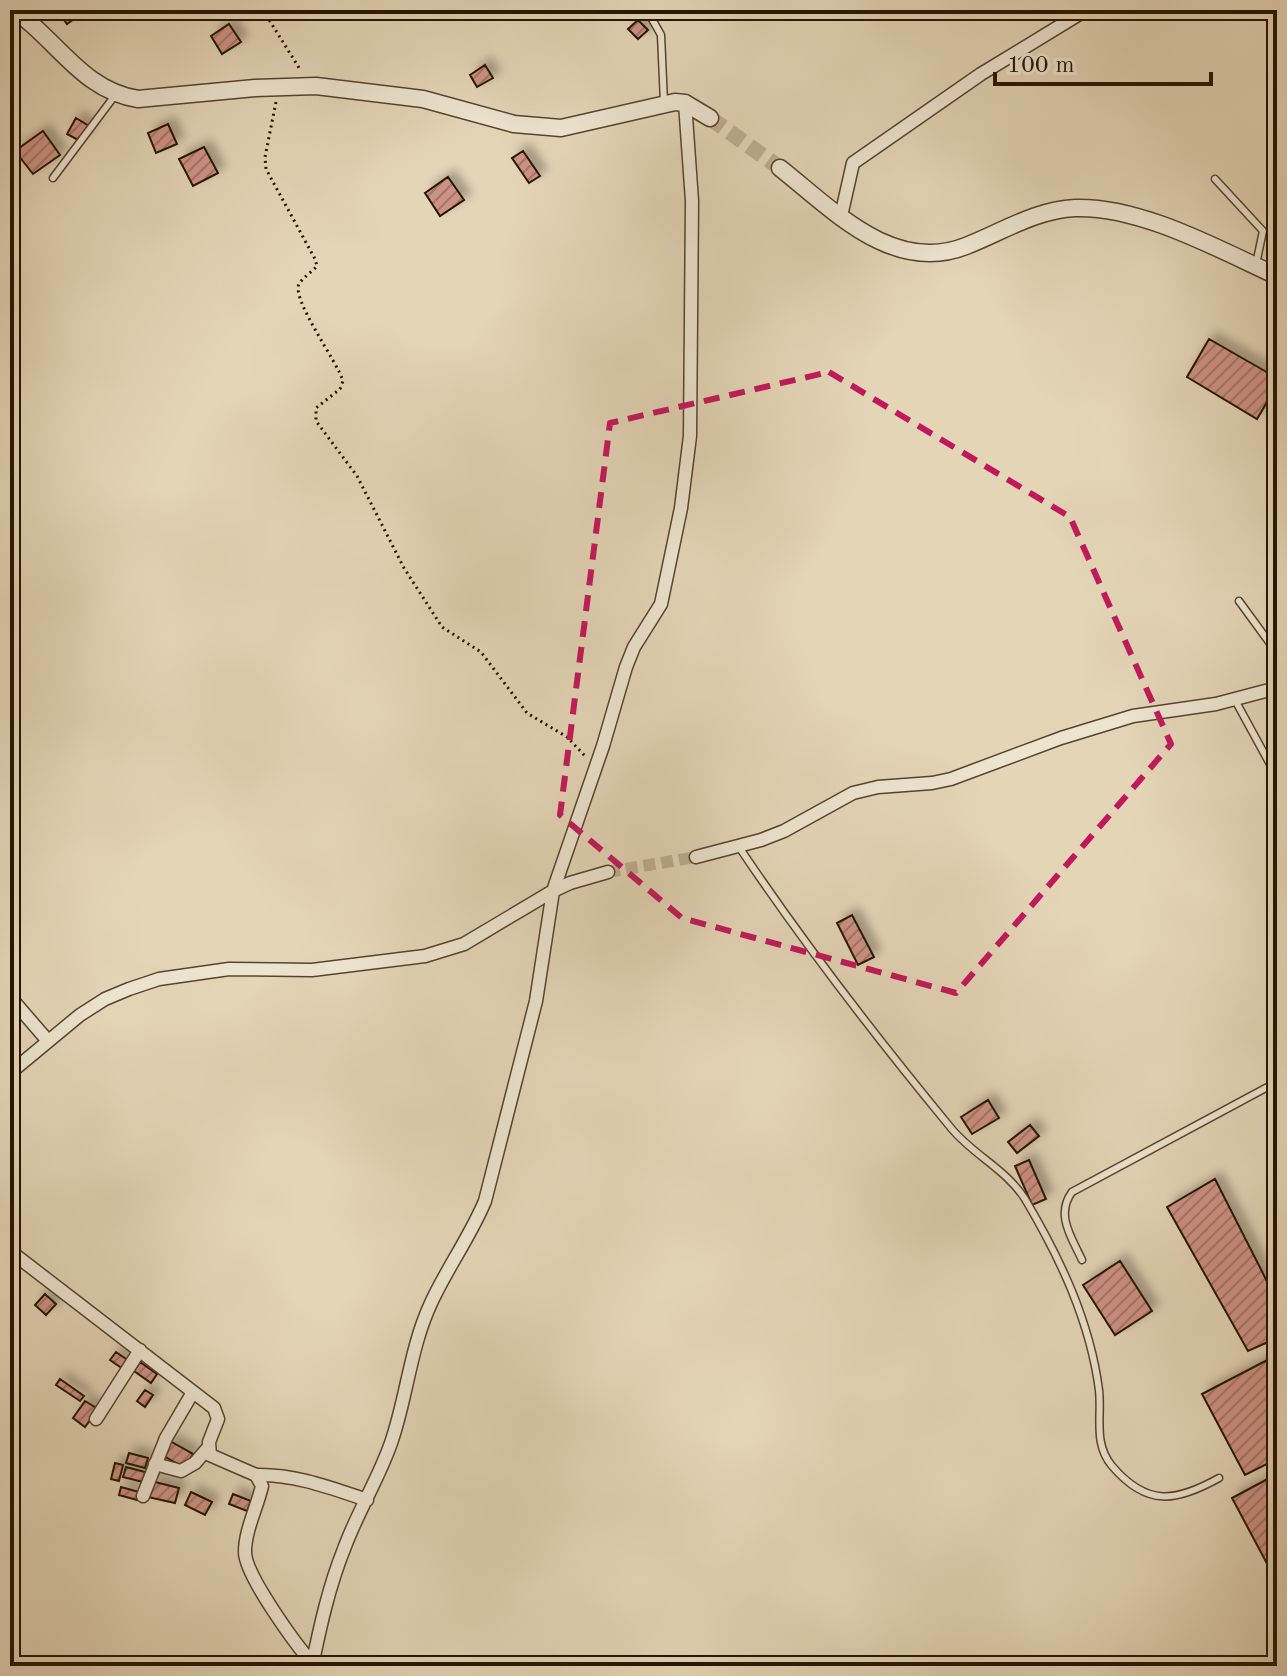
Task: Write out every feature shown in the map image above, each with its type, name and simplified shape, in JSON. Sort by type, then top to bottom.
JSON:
[{"type":"street","points":[[841,216],[853,163],[981,74],[1086,10]]},
{"type":"street","points":[[18,11],[92,82],[116,94],[138,99],[307,86],[388,93],[514,124],[561,128],[592,123],[664,103],[685,103],[710,118]]},
{"type":"street","points":[[312,1665],[344,1546],[367,1500],[400,1416],[413,1351],[423,1322],[476,1225],[485,1201],[536,1001],[553,891],[626,667],[634,647],[661,604],[688,472],[693,254],[691,163],[685,103]]},
{"type":"street","points":[[780,168],[841,216],[897,250],[918,254],[940,253],[964,247],[1028,218],[1076,208],[1104,211],[1171,229],[1277,276]]},
{"type":"street","points":[[696,857],[739,847],[784,831],[853,793],[878,787],[951,779],[1061,738],[1133,716],[1235,700],[1277,688]]},
{"type":"street","points":[[10,1073],[105,999],[159,979],[229,969],[312,970],[425,956],[464,944],[570,883],[608,872]]},
{"type":"street","points":[[10,997],[48,1041]]},
{"type":"street","points":[[10,1251],[217,1413],[218,1419],[207,1449],[195,1463],[181,1471],[155,1464]]},
{"type":"street","points":[[96,1419],[140,1350]]},
{"type":"street","points":[[143,1496],[155,1464],[193,1392]]},
{"type":"street","points":[[207,1449],[216,1459],[256,1475],[295,1478],[367,1500]]},
{"type":"street","points":[[256,1475],[262,1486],[247,1538],[246,1563],[282,1625],[312,1665]]},
{"type":"lane","points":[[647,10],[661,35],[664,103]]},
{"type":"lane","points":[[53,178],[116,94]]},
{"type":"lane","points":[[1215,179],[1263,231],[1256,266]]},
{"type":"lane","points":[[1239,601],[1277,653]]},
{"type":"lane","points":[[1235,700],[1277,777]]},
{"type":"lane","points":[[739,847],[819,961],[926,1098],[959,1138],[999,1169],[1023,1196],[1077,1302],[1091,1339],[1100,1396],[1100,1438],[1110,1464],[1136,1488],[1152,1496],[1190,1494],[1219,1478]]},
{"type":"lane","points":[[1082,1260],[1063,1213],[1065,1201],[1072,1192],[1277,1082]]},
{"type":"path","points":[[263,10],[296,60],[307,86]]},
{"type":"path","points":[[280,87],[268,138],[266,169],[315,259],[317,266],[299,284],[298,290],[343,381],[340,389],[316,408],[316,421],[364,487],[409,577],[442,627],[481,652],[527,713],[567,737],[595,767]]},
{"type":"highlighted area","points":[[829,372],[1070,517],[1171,744],[956,993],[682,918],[560,815],[610,423]]},
{"type":"building","points":[[57,10],[86,10],[67,24]]},
{"type":"building","points":[[638,20],[648,30],[638,39],[628,29]]},
{"type":"building","points":[[229,24],[241,42],[222,54],[211,36]]},
{"type":"building","points":[[485,65],[493,78],[477,87],[470,75]]},
{"type":"building","points":[[76,118],[89,126],[80,141],[67,134]]},
{"type":"building","points":[[168,124],[177,144],[156,153],[148,133]]},
{"type":"building","points":[[43,131],[60,155],[33,174],[15,151]]},
{"type":"building","points":[[204,147],[218,173],[193,186],[179,159]]},
{"type":"building","points":[[523,151],[540,176],[529,183],[512,158]]},
{"type":"building","points":[[448,177],[464,200],[440,216],[425,193]]},
{"type":"building","points":[[1209,339],[1277,378],[1277,385],[1257,419],[1187,377]]},
{"type":"building","points":[[852,915],[874,957],[858,965],[837,923]]},
{"type":"building","points":[[988,1100],[999,1118],[972,1134],[961,1117]]},
{"type":"building","points":[[1030,1125],[1039,1136],[1017,1153],[1008,1142]]},
{"type":"building","points":[[1029,1160],[1046,1199],[1032,1205],[1015,1166]]},
{"type":"building","points":[[1215,1179],[1277,1301],[1277,1338],[1248,1351],[1167,1207]]},
{"type":"building","points":[[1120,1261],[1152,1311],[1115,1335],[1083,1285]]},
{"type":"building","points":[[45,1294],[56,1304],[46,1315],[35,1305]]},
{"type":"building","points":[[116,1352],[129,1361],[123,1369],[110,1360]]},
{"type":"building","points":[[1277,1355],[1277,1459],[1245,1475],[1202,1394]]},
{"type":"building","points":[[140,1362],[157,1374],[151,1383],[134,1371]]},
{"type":"building","points":[[60,1379],[84,1396],[80,1401],[56,1385]]},
{"type":"building","points":[[145,1390],[153,1395],[145,1407],[137,1401]]},
{"type":"building","points":[[85,1401],[98,1409],[85,1427],[73,1418]]},
{"type":"building","points":[[170,1441],[193,1454],[185,1468],[162,1455]]},
{"type":"building","points":[[129,1453],[148,1458],[145,1468],[126,1463]]},
{"type":"building","points":[[115,1463],[123,1465],[119,1481],[111,1479]]},
{"type":"building","points":[[126,1467],[145,1472],[143,1482],[123,1477]]},
{"type":"building","points":[[1277,1474],[1277,1570],[1272,1573],[1232,1498]]},
{"type":"building","points":[[151,1481],[179,1488],[175,1503],[148,1497]]},
{"type":"building","points":[[121,1487],[139,1492],[137,1500],[119,1495]]},
{"type":"building","points":[[191,1492],[212,1502],[205,1515],[185,1505]]},
{"type":"building","points":[[233,1494],[251,1501],[247,1511],[229,1504]]},
{"type":"tunnel","points":[[710,118],[780,168]]},
{"type":"tunnel","points":[[608,872],[696,857]]}]
